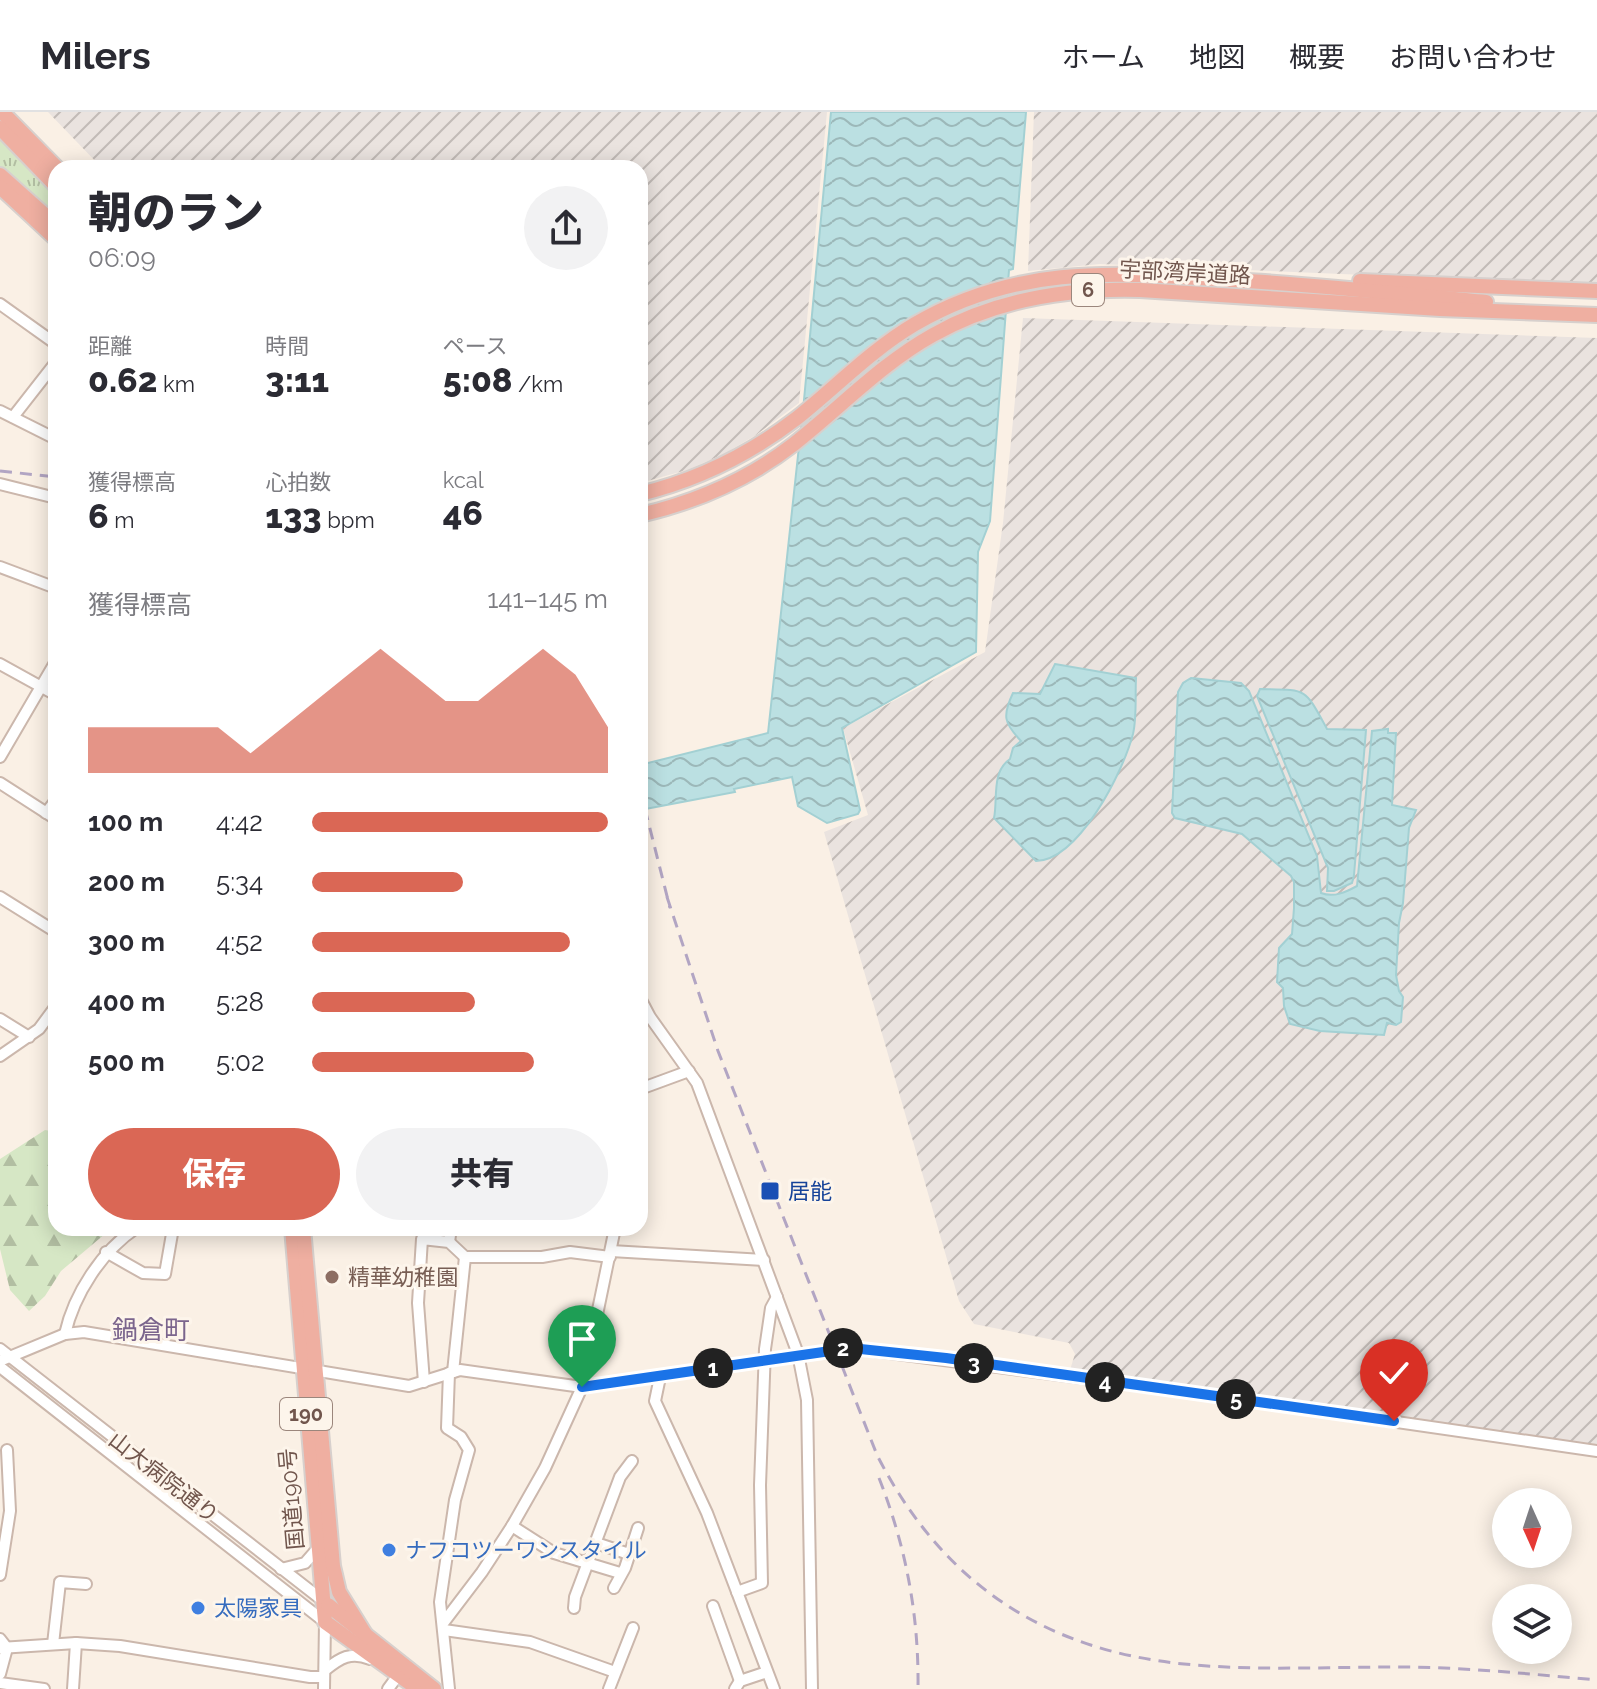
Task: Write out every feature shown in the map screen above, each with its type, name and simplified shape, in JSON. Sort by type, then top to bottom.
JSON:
[{"type":"highway","points":[[2,112],[49,160]]},
{"type":"highway","points":[[0,128],[48,178]]},
{"type":"highway","points":[[0,175],[48,218]]},
{"type":"highway","points":[[0,187],[48,232]]},
{"type":"highway","name":"宇部湾岸道路","points":[[648,492],[699,476],[749,451],[917,323],[969,299],[1020,283],[1070,275],[1187,277],[1597,312]]},
{"type":"highway","points":[[1187,277],[1439,283],[1597,291]]},
{"type":"highway","name":"宇部湾岸道路","points":[[648,512],[710,493],[763,466],[899,356],[932,335],[969,318],[1026,299],[1064,292],[1111,290],[1440,309],[1597,312]]},
{"type":"highway","points":[[1186,293],[1413,316],[1597,324]]},
{"type":"highway","name":"国道190号","points":[[293,1236],[336,1581],[348,1610],[365,1634]]},
{"type":"highway","name":"国道190号","points":[[303,1236],[318,1548],[325,1602],[434,1689]]},
{"type":"highway","name":"国道190号","points":[[323,1467],[325,1622]]},
{"type":"highway","points":[[325,1622],[418,1689]]},
{"type":"street","points":[[0,304],[48,338]]},
{"type":"street","points":[[13,417],[48,372]]},
{"type":"street","points":[[0,411],[48,435]]},
{"type":"street","points":[[0,484],[48,496]]},
{"type":"street","points":[[1,569],[48,585]]},
{"type":"street","points":[[0,664],[48,689]]},
{"type":"street","points":[[0,757],[48,675]]},
{"type":"street","points":[[0,783],[48,814]]},
{"type":"street","points":[[0,897],[48,927]]},
{"type":"street","points":[[648,1013],[689,1071],[704,1100],[798,1354],[807,1400],[812,1689]]},
{"type":"street","points":[[0,1056],[39,1029],[48,1017]]},
{"type":"street","points":[[0,1019],[29,1037]]},
{"type":"street","points":[[648,1086],[689,1071]]},
{"type":"street","points":[[65,1334],[95,1267],[106,1252],[126,1236]]},
{"type":"street","points":[[106,1252],[143,1273],[165,1274],[172,1236]]},
{"type":"street","points":[[449,1242],[450,1236]]},
{"type":"street","points":[[444,1626],[512,1526],[545,1468],[582,1387],[613,1236]]},
{"type":"street","points":[[424,1382],[418,1303],[422,1239],[449,1242],[465,1257],[542,1257],[570,1252],[764,1260]]},
{"type":"street","points":[[449,1689],[440,1602],[455,1500],[469,1450],[461,1437],[447,1428],[465,1257]]},
{"type":"street","points":[[737,1592],[762,1583],[760,1485],[765,1359],[771,1308],[777,1297]]},
{"type":"street","points":[[3,1362],[65,1334],[96,1333],[409,1386],[451,1372],[484,1373],[582,1387],[851,1348],[946,1358],[1597,1451]]},
{"type":"street","name":"山大病院通り","points":[[0,1349],[3,1362],[325,1622]]},
{"type":"street","name":"山大病院通り","points":[[3,1362],[325,1602]]},
{"type":"street","points":[[660,1377],[655,1401],[707,1513],[774,1689]]},
{"type":"street","points":[[0,1575],[10,1511],[7,1450]]},
{"type":"street","points":[[574,1608],[575,1597],[620,1477],[632,1461]]},
{"type":"street","points":[[512,1526],[554,1553],[620,1573]]},
{"type":"street","points":[[614,1588],[638,1528]]},
{"type":"street","points":[[596,1543],[629,1554]]},
{"type":"street","points":[[281,1569],[305,1563],[318,1548]]},
{"type":"street","points":[[53,1644],[60,1582],[86,1584]]},
{"type":"street","points":[[713,1606],[737,1685],[767,1672]]},
{"type":"street","points":[[324,1689],[325,1622]]},
{"type":"street","points":[[444,1626],[530,1642],[615,1672]]},
{"type":"street","points":[[609,1689],[633,1628]]},
{"type":"street","points":[[73,1689],[76,1643]]},
{"type":"street","points":[[0,1674],[2,1645],[76,1643],[120,1646],[310,1677],[325,1674],[338,1660],[355,1654],[395,1671],[388,1689]]},
{"type":"street","points":[[0,1683],[44,1689]]},
{"type":"shaded area","points":[[48,112],[827,112],[799,403],[724,454],[687,470],[648,481],[648,160],[94,160]]},
{"type":"shaded area","points":[[1034,112],[1597,112],[1597,288],[1559,283],[1100,264],[1028,271]]},
{"type":"shaded area","points":[[1023,318],[1597,338],[1597,1445],[1070,1370],[1075,1354],[1069,1343],[974,1324],[959,1301],[824,832],[868,815],[843,728],[985,652],[1003,523]]},
{"type":"green space","points":[[0,136],[48,186],[48,212],[0,169]]},
{"type":"green space","points":[[48,1131],[48,1236],[103,1236],[61,1271],[45,1296],[29,1311],[10,1290],[0,1249],[0,1159]]},
{"type":"water","points":[[831,112],[1026,112],[1013,269],[1009,270],[990,521],[978,552],[976,652],[842,728],[860,810],[858,814],[827,823],[798,806],[792,777],[734,789],[735,792],[648,808],[648,763],[768,733]]},
{"type":"water","points":[[1055,664],[1136,678],[1135,721],[1120,770],[1097,811],[1068,846],[1052,857],[1036,861],[994,818],[996,786],[1000,771],[1010,759],[1013,748],[1021,741],[1006,719],[1013,693],[1040,694]]},
{"type":"water","points":[[1191,678],[1241,683],[1249,691],[1317,856],[1321,893],[1340,894],[1357,886],[1372,731],[1388,729],[1388,733],[1396,733],[1392,805],[1416,810],[1409,828],[1399,923],[1396,975],[1403,997],[1401,1022],[1396,1025],[1387,1023],[1384,1035],[1320,1031],[1290,1024],[1284,1006],[1283,988],[1277,982],[1279,948],[1292,934],[1294,882],[1291,876],[1242,834],[1175,818],[1172,813],[1178,692],[1183,683]]},
{"type":"water","points":[[1260,689],[1303,694],[1314,705],[1327,729],[1366,730],[1354,875],[1352,883],[1334,891],[1327,891],[1328,868],[1257,696]]},
{"type":"railway","points":[[0,471],[48,476]]},
{"type":"railway","points":[[648,821],[670,908]]},
{"type":"railway","points":[[667,897],[718,1051],[877,1455],[903,1500],[932,1539],[965,1573],[1001,1602],[1041,1625],[1085,1643],[1133,1656],[1210,1666],[1447,1668],[1597,1680]]},
{"type":"railway","points":[[879,1478],[897,1530],[909,1582],[916,1635],[918,1689]]},
{"type":"place","name":"居能","points":[[770,1191]]},
{"type":"place","name":"精華幼稚園","points":[[332,1277]]},
{"type":"place","name":"ナフコツーワンスタイル","points":[[389,1550]]},
{"type":"place","name":"太陽家具","points":[[198,1608]]},
{"type":"district","name":"鍋倉町","points":[[151,1330]]},
{"type":"route","points":[[582,1387],[851,1348],[946,1358],[1394,1421]]}]
